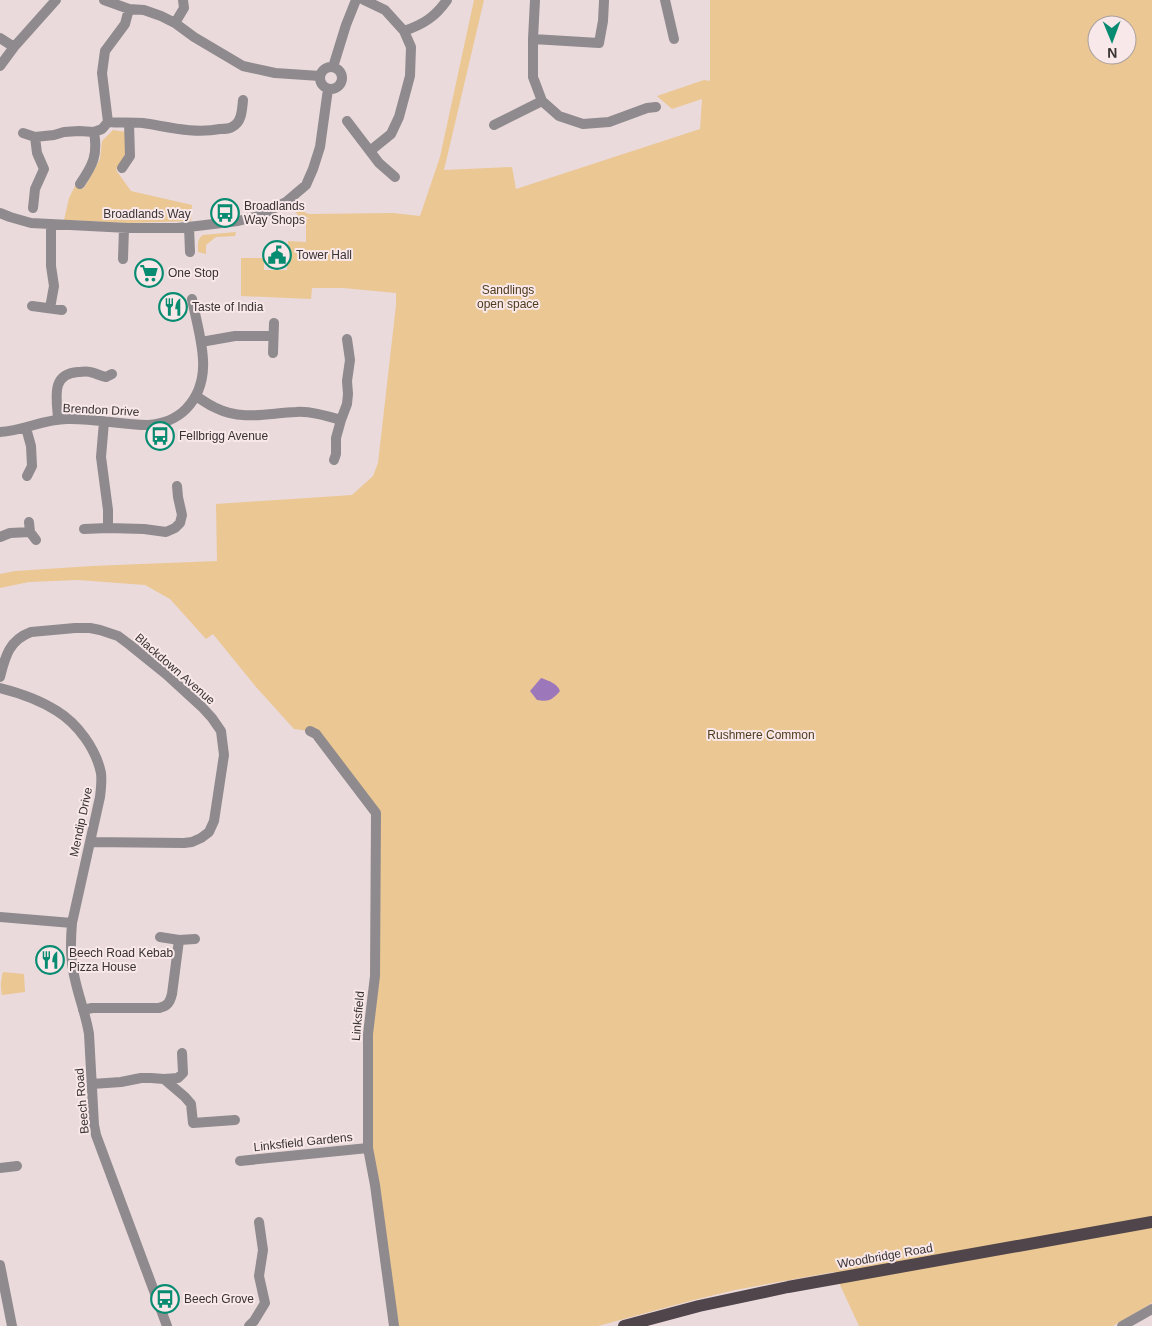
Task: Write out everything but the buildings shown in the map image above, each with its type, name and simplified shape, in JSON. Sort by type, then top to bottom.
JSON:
[{"type":"main road","name":"Woodbridge Road","points":[[624,1326],[699,1306],[788,1287],[1152,1222]]},
{"type":"street","points":[[0,66],[14,47],[56,0]]},
{"type":"street","points":[[104,0],[128,9],[144,10],[161,16],[243,66],[275,73],[320,76]]},
{"type":"street","points":[[175,23],[184,8],[184,0]]},
{"type":"street","points":[[332,67],[356,0]]},
{"type":"street","points":[[364,0],[385,10],[404,31],[411,48],[410,76],[399,117],[391,134],[370,151]]},
{"type":"street","points":[[404,31],[428,20],[440,11],[447,0]]},
{"type":"street","points":[[535,0],[533,77],[542,101],[559,116],[584,124],[609,122],[647,108],[656,107]]},
{"type":"street","points":[[665,0],[674,39]]},
{"type":"street","points":[[533,39],[599,43],[604,1]]},
{"type":"street","points":[[23,133],[35,137],[64,132],[94,132],[102,129],[108,122],[102,73],[105,51],[126,24],[128,9]]},
{"type":"street","points":[[0,38],[14,47]]},
{"type":"street","points":[[332,67],[338,68],[343,78],[337,87],[328,89],[322,83],[320,76],[325,69],[332,67]]},
{"type":"street","name":"Broadlands Way","points":[[0,213],[31,223],[124,228],[189,227],[238,221],[259,216],[286,202],[306,185],[320,147],[328,89]]},
{"type":"street","points":[[108,122],[142,123],[166,128],[203,131],[231,128],[240,118],[243,100]]},
{"type":"street","points":[[494,124],[542,101]]},
{"type":"street","points":[[347,121],[379,163],[394,177]]},
{"type":"street","points":[[122,168],[130,156],[129,122]]},
{"type":"street","points":[[80,184],[94,160],[96,147],[94,132]]},
{"type":"street","points":[[33,208],[35,188],[44,169],[37,153],[35,137]]},
{"type":"street","points":[[50,308],[54,286],[51,266],[51,224]]},
{"type":"street","points":[[189,227],[190,252]]},
{"type":"street","points":[[123,259],[124,228]]},
{"type":"street","name":"Brendon Drive","points":[[0,432],[26,428],[58,419],[151,425],[170,420],[184,411],[196,396],[204,369],[201,342],[192,300]]},
{"type":"street","points":[[32,306],[62,310]]},
{"type":"street","points":[[273,353],[274,323]]},
{"type":"street","points":[[201,342],[235,336],[273,336]]},
{"type":"street","points":[[334,460],[340,448],[336,438],[347,404],[347,381],[350,360],[347,339]]},
{"type":"street","points":[[58,419],[56,395],[60,380],[74,372],[91,372],[100,381],[112,374]]},
{"type":"street","points":[[196,396],[214,408],[231,414],[259,416],[297,411],[321,414],[341,420]]},
{"type":"street","points":[[104,422],[101,457],[108,510],[108,528]]},
{"type":"street","points":[[26,428],[31,446],[32,466],[27,476]]},
{"type":"street","points":[[84,529],[144,529],[166,532],[175,528],[180,523],[182,515],[178,497],[178,483]]},
{"type":"street","points":[[0,537],[10,533],[32,531]]},
{"type":"street","name":"Blackdown Avenue","points":[[0,677],[10,646],[18,638],[30,632],[75,628],[100,630],[118,636],[166,674],[202,707],[221,731],[224,755],[214,821],[209,832],[192,842],[184,843],[90,842]]},
{"type":"street","name":"Mendip Drive","points":[[0,688],[33,699],[58,711],[75,727],[89,745],[100,772],[100,797],[72,923]]},
{"type":"street","name":"Linksfield","points":[[310,730],[316,734],[376,813],[375,976],[368,1034],[368,1148],[375,1185],[394,1326]]},
{"type":"street","points":[[0,917],[72,923]]},
{"type":"street","name":"Beech Road","points":[[72,923],[70,944],[72,963],[89,1034],[94,1125],[99,1145],[167,1326]]},
{"type":"street","points":[[160,937],[179,940],[195,939]]},
{"type":"street","points":[[84,1010],[92,1008],[159,1008],[168,1004],[171,1001],[179,940]]},
{"type":"street","points":[[92,1084],[121,1082],[141,1078],[178,1078],[183,1073],[182,1053]]},
{"type":"street","points":[[164,1079],[191,1104],[193,1123],[235,1120]]},
{"type":"street","name":"Linksfield Gardens","points":[[240,1161],[368,1148]]},
{"type":"street","points":[[0,1168],[17,1166]]},
{"type":"street","points":[[249,1326],[265,1303],[259,1276],[263,1250],[259,1222]]},
{"type":"street","points":[[0,1265],[12,1326]]},
{"type":"street","points":[[1122,1326],[1152,1309]]},
{"type":"green space","name":"Rushmere Common","points":[[474,0],[484,0],[444,170],[512,167],[516,189],[700,129],[702,99],[672,109],[657,96],[704,80],[710,81],[710,0],[1152,0],[1152,1303],[1113,1326],[859,1326],[834,1272],[735,1290],[598,1326],[397,1326],[368,1148],[376,813],[310,731],[294,729],[256,687],[213,634],[206,639],[170,599],[145,585],[78,580],[29,582],[0,588],[0,574],[15,571],[92,566],[217,561],[216,504],[352,495],[373,476],[378,463],[396,293],[343,288],[312,288],[311,299],[241,296],[241,258],[264,258],[264,270],[287,270],[288,241],[306,242],[306,219],[310,218],[299,216],[286,202],[291,198],[301,210],[308,214],[393,213],[420,216],[440,157]]},
{"type":"green space","points":[[113,130],[126,132],[127,154],[116,170],[131,191],[192,205],[191,221],[127,223],[64,220],[69,198],[75,186],[83,189],[100,159],[102,141]]},
{"type":"green space","points":[[236,232],[235,236],[216,237],[206,245],[206,254],[198,252],[199,240],[203,235]]},
{"type":"green space","points":[[3,972],[24,974],[25,992],[2,995]]},
{"type":"shaded area","points":[[541,678],[550,681],[559,688],[560,691],[550,700],[537,700],[530,691]]},
{"type":"place","name":"Broadlands Way Shops","points":[[225,213]]},
{"type":"place","name":"Tower Hall","points":[[277,255]]},
{"type":"place","name":"One Stop","points":[[149,273]]},
{"type":"place","name":"Taste of India","points":[[173,307]]},
{"type":"place","name":"Fellbrigg Avenue","points":[[160,436]]},
{"type":"place","name":"Beech Road Kebab Pizza House","points":[[50,960]]},
{"type":"place","name":"Beech Grove","points":[[165,1299]]},
{"type":"park label","name":"Sandlings open space","points":[[508,297]]}]
